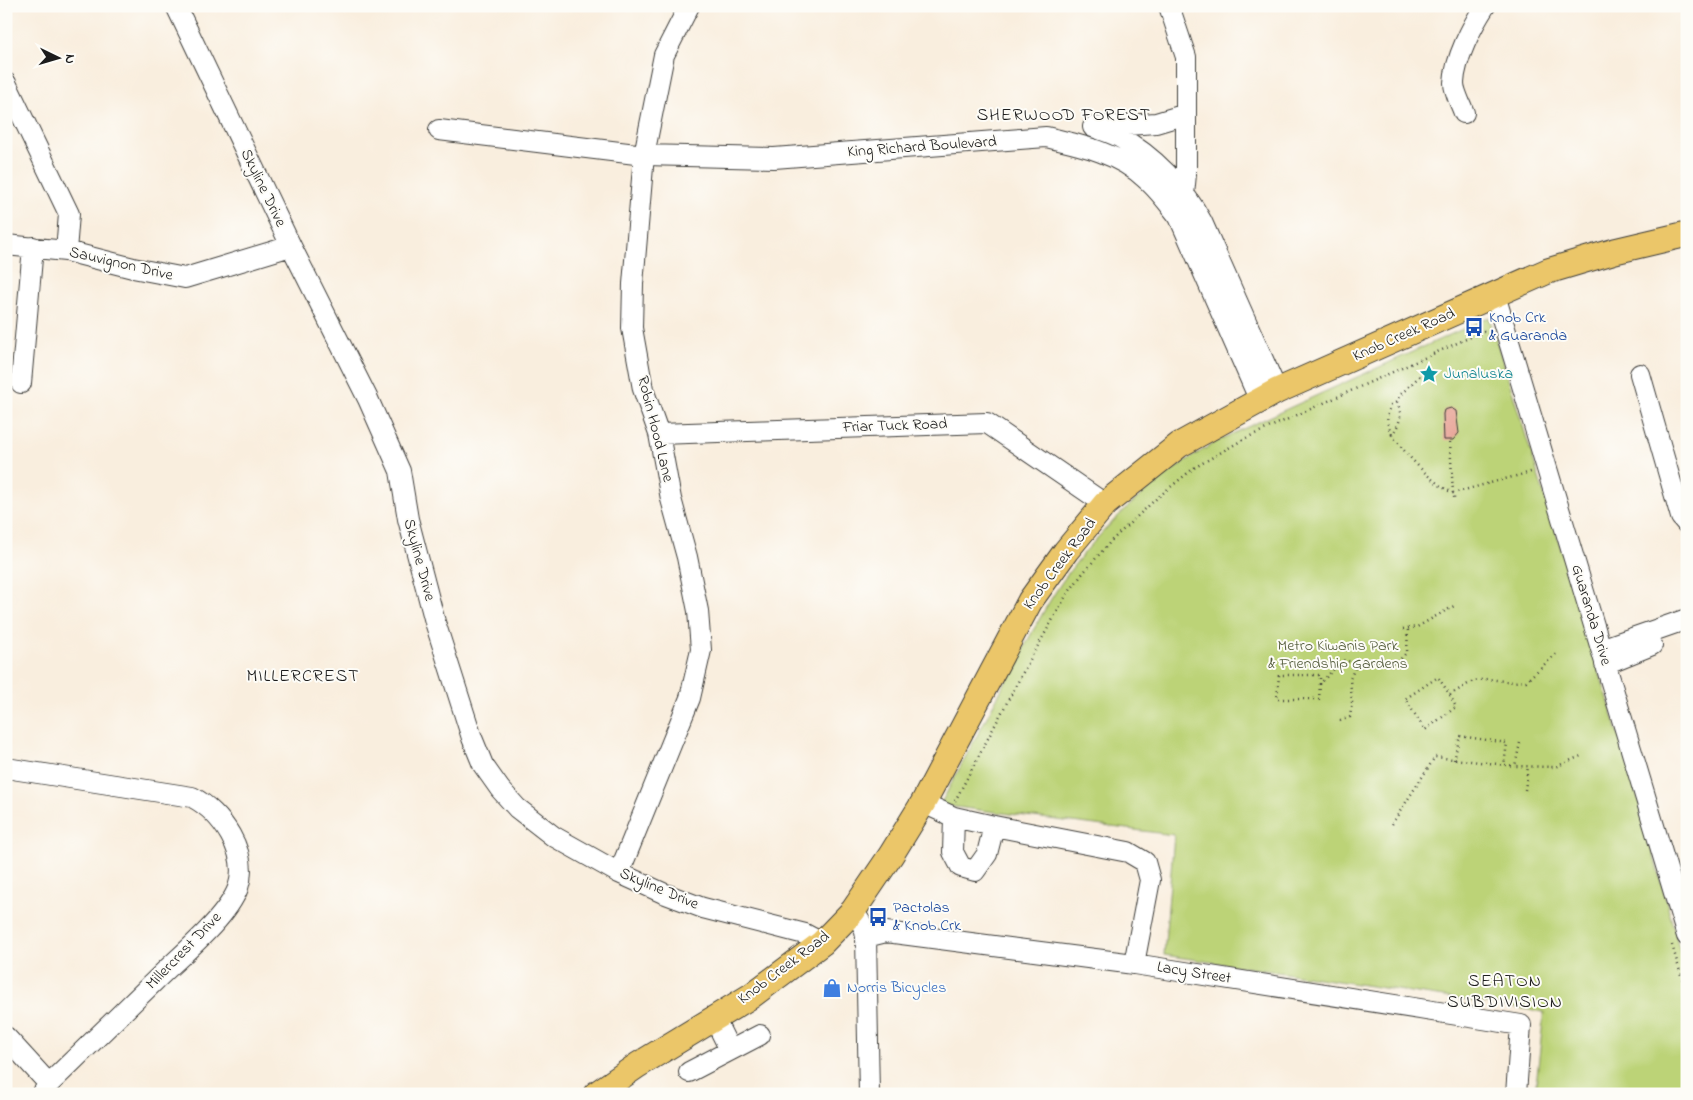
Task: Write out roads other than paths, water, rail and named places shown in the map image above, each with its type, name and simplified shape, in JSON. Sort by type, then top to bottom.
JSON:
[{"type":"main road","name":"Knob Creek Road","points":[[596,1094],[638,1065],[750,996],[822,943],[853,911],[892,855],[923,803],[1030,601],[1066,551],[1105,504],[1179,445],[1268,396],[1548,271],[1615,251],[1687,234]]},
{"type":"street","name":"Skyline Drive","points":[[176,6],[291,246],[368,399],[400,471],[408,520],[435,622],[472,738],[483,764],[500,789],[517,808],[554,836],[619,873],[702,908],[805,934],[822,943]]},
{"type":"street","name":"Robin Hood Lane","points":[[619,873],[690,698],[701,650],[698,611],[687,557],[671,499],[659,434],[643,389],[632,328],[633,284],[644,155],[664,54],[689,6]]},
{"type":"street","points":[[1170,6],[1186,57],[1186,207]]},
{"type":"street","points":[[1464,113],[1454,84],[1460,56],[1474,23],[1486,6]]},
{"type":"street","points":[[6,83],[69,214],[66,251]]},
{"type":"street","points":[[1046,137],[1093,127],[1156,123],[1186,114]]},
{"type":"street","points":[[1131,156],[1156,123]]},
{"type":"street","name":"King Richard Boulevard","points":[[1093,127],[1118,136],[1145,177],[1163,196],[1186,207],[1268,396]]},
{"type":"street","name":"King Richard Boulevard","points":[[439,130],[644,155],[774,158],[1046,137],[1102,152],[1131,156]]},
{"type":"street","name":"Sauvignon Drive","points":[[6,245],[66,251],[133,268],[184,278],[291,246]]},
{"type":"street","points":[[21,384],[33,247]]},
{"type":"street","name":"Guaranda Drive","points":[[1495,295],[1687,936]]},
{"type":"street","points":[[1640,374],[1681,517],[1687,524]]},
{"type":"street","name":"Friar Tuck Road","points":[[659,434],[987,423],[1105,504]]},
{"type":"street","points":[[1603,656],[1687,620]]},
{"type":"street","points":[[1603,656],[1687,632]]},
{"type":"street","name":"Millercrest Drive","points":[[6,768],[192,797],[205,804],[228,830],[236,847],[240,867],[238,888],[215,923],[45,1089]]},
{"type":"street","points":[[923,803],[951,815],[994,826],[1128,852],[1145,862],[1150,880],[1134,964]]},
{"type":"street","points":[[951,815],[953,852],[961,867],[975,871],[987,854],[994,826]]},
{"type":"street","points":[[853,911],[864,927],[866,937],[869,1094]]},
{"type":"street","name":"Lacy Street","points":[[866,937],[886,932],[1134,964],[1521,1025],[1516,1094]]},
{"type":"street","points":[[714,1018],[730,1050]]},
{"type":"street","points":[[689,1072],[760,1035]]},
{"type":"street","points":[[6,1037],[45,1089]]},
{"type":"place","name":"Knob Crk & Guaranda","points":[[1474,327]]},
{"type":"place","name":"Junaluska","points":[[1429,374]]},
{"type":"place","name":"Pactolas & Knob Crk","points":[[878,917]]},
{"type":"place","name":"Norris Bicycles","points":[[832,988]]},
{"type":"district","name":"SHERWOOD FOREST","points":[[1064,116]]},
{"type":"district","name":"MILLERCREST","points":[[303,677]]},
{"type":"district","name":"SEATON SUBDIVISION","points":[[1505,992]]},
{"type":"park label","name":"Metro Kiwanis Park & Friendship Gardens","points":[[1338,655]]}]
